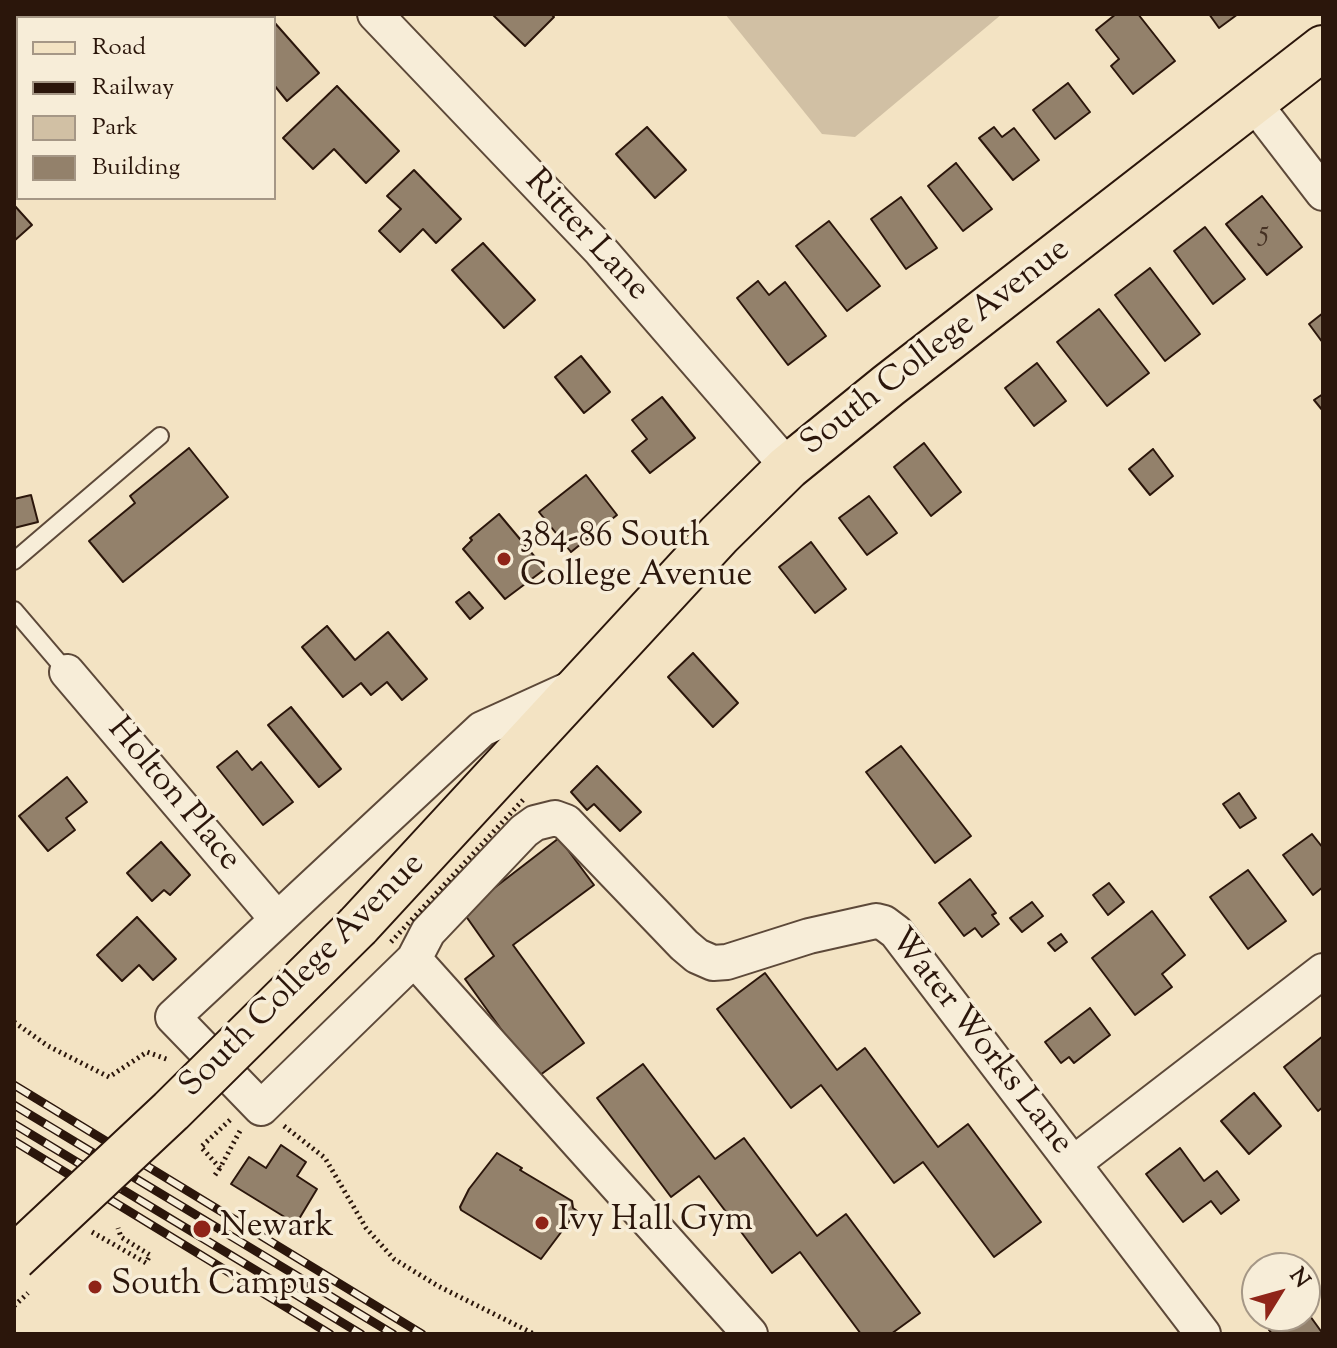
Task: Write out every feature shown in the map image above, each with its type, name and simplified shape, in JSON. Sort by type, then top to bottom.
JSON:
[{"type":"main road","name":"South College Avenue","points":[[14,1258],[193,1090],[358,926],[719,535],[788,467],[901,375],[1323,48]]},
{"type":"street","name":"Ritter Lane","points":[[375,14],[601,251],[788,467]]},
{"type":"street","points":[[1253,102],[1323,193]]},
{"type":"street","name":"Holton Place","points":[[67,672],[277,919]]},
{"type":"street","name":"South College Avenue","points":[[251,1122],[173,1017],[482,729],[582,684]]},
{"type":"street","name":"Water Works Lane","points":[[251,1122],[414,959],[428,932],[524,831],[535,823],[555,818],[566,822],[684,945],[697,956],[713,963],[727,962],[876,921],[884,923],[906,940],[1203,1334]]},
{"type":"street","points":[[414,959],[750,1334]]},
{"type":"street","points":[[1074,1163],[1323,971]]},
{"type":"lane","points":[[14,561],[160,436]]},
{"type":"lane","points":[[14,610],[67,672]]},
{"type":"path","points":[[14,1022],[48,1046],[109,1077],[147,1052],[169,1060],[179,1070]]},
{"type":"path","points":[[219,1111],[229,1121],[286,1125],[325,1158],[366,1228],[394,1259],[438,1286],[534,1334]]},
{"type":"path","points":[[220,1168],[201,1147],[229,1121],[251,1122]]},
{"type":"path","points":[[215,1175],[251,1122]]},
{"type":"path","points":[[92,1232],[146,1263],[150,1255],[121,1237],[118,1228]]},
{"type":"green space","points":[[725,14],[1002,14],[855,137],[822,134]]},
{"type":"building","points":[[492,14],[551,14],[554,17],[525,46]]},
{"type":"building","points":[[1116,14],[1138,14],[1175,61],[1133,94],[1111,66],[1119,59],[1096,30]]},
{"type":"building","points":[[1209,14],[1238,14],[1219,28]]},
{"type":"building","points":[[276,24],[319,73],[287,101],[276,87]]},
{"type":"building","points":[[1068,83],[1090,112],[1055,139],[1033,110]]},
{"type":"building","points":[[337,86],[399,151],[366,183],[334,149],[313,169],[283,138]]},
{"type":"building","points":[[647,127],[686,170],[655,198],[616,154]]},
{"type":"building","points":[[994,127],[1002,137],[1014,128],[1039,160],[1013,180],[979,138]]},
{"type":"building","points":[[956,163],[992,209],[963,231],[928,186]]},
{"type":"building","points":[[414,170],[461,219],[436,243],[423,229],[400,252],[379,231],[401,209],[387,196]]},
{"type":"building","points":[[1262,196],[1302,247],[1267,275],[1226,224]]},
{"type":"building","points":[[901,197],[937,248],[906,269],[871,219]]},
{"type":"building","points":[[14,205],[32,225],[14,241]]},
{"type":"building","points":[[829,221],[880,286],[847,311],[796,246]]},
{"type":"building","points":[[1205,227],[1245,279],[1213,304],[1174,251]]},
{"type":"building","points":[[483,243],[535,300],[504,328],[452,270]]},
{"type":"building","points":[[1150,268],[1200,334],[1165,361],[1115,295]]},
{"type":"building","points":[[758,281],[769,295],[785,282],[826,336],[788,365],[737,298]]},
{"type":"building","points":[[1099,309],[1149,373],[1107,406],[1057,342]]},
{"type":"building","points":[[1323,313],[1323,343],[1309,324]]},
{"type":"building","points":[[581,356],[610,392],[584,413],[555,377]]},
{"type":"building","points":[[1037,363],[1066,401],[1034,426],[1005,388]]},
{"type":"building","points":[[1323,394],[1323,411],[1314,400]]},
{"type":"building","points":[[662,397],[695,438],[650,473],[632,451],[647,439],[632,420]]},
{"type":"building","points":[[924,443],[961,492],[931,516],[894,467]]},
{"type":"building","points":[[189,448],[228,497],[123,582],[89,541],[135,503],[130,496]]},
{"type":"building","points":[[1153,449],[1173,476],[1150,495],[1129,469]]},
{"type":"building","points":[[586,475],[617,515],[571,552],[539,512]]},
{"type":"building","points":[[31,495],[38,522],[14,528],[14,499]]},
{"type":"building","points":[[869,496],[897,533],[867,555],[839,518]]},
{"type":"building","name":"384-86 South College Avenue","points":[[499,514],[545,569],[505,599],[463,549],[472,540],[470,538]]},
{"type":"building","points":[[811,542],[846,589],[815,613],[779,567]]},
{"type":"building","points":[[469,592],[483,608],[470,619],[456,602]]},
{"type":"building","points":[[327,626],[355,660],[388,632],[427,679],[402,700],[387,682],[371,695],[361,683],[343,697],[302,647]]},
{"type":"building","points":[[693,653],[738,703],[713,727],[668,677]]},
{"type":"building","points":[[291,707],[341,769],[319,787],[268,725]]},
{"type":"building","points":[[901,746],[971,836],[935,863],[866,772]]},
{"type":"building","points":[[237,751],[252,770],[261,762],[293,802],[263,825],[217,767]]},
{"type":"building","points":[[597,766],[641,812],[620,831],[594,804],[587,810],[571,792]]},
{"type":"building","points":[[67,777],[87,802],[66,818],[75,830],[48,851],[19,816]]},
{"type":"building","points":[[1239,793],[1256,818],[1240,828],[1223,804]]},
{"type":"building","points":[[1312,834],[1323,848],[1323,887],[1313,895],[1283,855]]},
{"type":"building","points":[[559,838],[594,885],[513,945],[584,1043],[536,1078],[465,979],[494,956],[463,912]]},
{"type":"building","points":[[161,842],[190,875],[170,895],[164,890],[152,901],[127,873]]},
{"type":"building","points":[[1248,870],[1286,921],[1248,949],[1210,897]]},
{"type":"building","points":[[970,879],[996,913],[992,915],[999,924],[982,937],[975,928],[964,936],[939,903]]},
{"type":"building","points":[[1109,883],[1124,902],[1108,915],[1093,895]]},
{"type":"building","points":[[1032,902],[1043,916],[1022,932],[1010,918]]},
{"type":"building","points":[[1152,911],[1185,955],[1162,974],[1172,987],[1135,1015],[1092,958]]},
{"type":"building","points":[[137,917],[176,959],[153,980],[139,965],[122,981],[97,955]]},
{"type":"building","points":[[1061,934],[1067,942],[1055,951],[1048,943]]},
{"type":"building","points":[[765,973],[837,1070],[865,1048],[938,1147],[968,1124],[1041,1222],[994,1257],[923,1162],[894,1183],[821,1085],[791,1108],[717,1009]]},
{"type":"building","points":[[1090,1008],[1110,1035],[1074,1063],[1069,1057],[1061,1063],[1045,1042]]},
{"type":"building","points":[[1323,1036],[1323,1107],[1318,1111],[1284,1067]]},
{"type":"building","points":[[643,1064],[715,1159],[744,1138],[817,1236],[846,1214],[920,1313],[891,1334],[861,1334],[800,1252],[772,1273],[699,1176],[671,1197],[597,1098]]},
{"type":"building","points":[[1254,1093],[1281,1126],[1249,1154],[1221,1121]]},
{"type":"building","name":"Newark","points":[[281,1145],[306,1162],[297,1176],[317,1189],[296,1224],[231,1184],[249,1157],[266,1168]]},
{"type":"building","points":[[1180,1148],[1204,1181],[1217,1171],[1239,1200],[1221,1214],[1211,1201],[1183,1222],[1146,1174]]},
{"type":"building","points":[[497,1153],[572,1201],[577,1211],[541,1259],[461,1210],[469,1189]]},
{"type":"building","points":[[1321,1331],[1323,1334],[1270,1332]]},
{"type":"railway","points":[[14,1085],[422,1334]]},
{"type":"railway","points":[[14,1105],[393,1334]]},
{"type":"railway","points":[[14,1124],[361,1334]]},
{"type":"railway","points":[[14,1141],[330,1334]]},
{"type":"place","name":"384-86 South College Avenue","points":[[504,559]]},
{"type":"place","name":"Ivy Hall Gym","points":[[542,1223]]},
{"type":"place","name":"Newark","points":[[202,1229]]},
{"type":"place","name":"South Campus","points":[[95,1287]]}]
